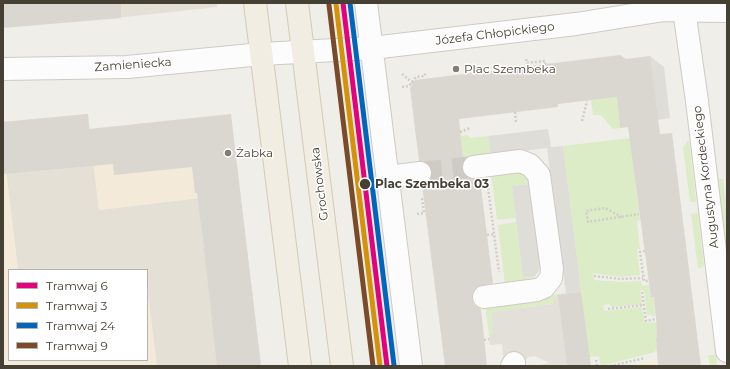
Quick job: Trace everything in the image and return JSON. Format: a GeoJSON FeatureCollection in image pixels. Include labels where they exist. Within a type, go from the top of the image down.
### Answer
{"type":"FeatureCollection","features":[{"type":"Feature","properties":{"kind":"main road"},"geometry":{"type":"LineString","coordinates":[[255,3],[300,366]]}},
{"type":"Feature","properties":{"kind":"main road","name":"Grochowska"},"geometry":{"type":"LineString","coordinates":[[297,3],[342,366]]}},
{"type":"Feature","properties":{"kind":"street"},"geometry":{"type":"LineString","coordinates":[[366,3],[411,366]]}},
{"type":"Feature","properties":{"kind":"street","name":"Józefa Chłopickiego"},"geometry":{"type":"LineString","coordinates":[[262,54],[303,53],[372,48],[576,24],[684,6],[727,11]]}},
{"type":"Feature","properties":{"kind":"street","name":"Augustyna Kordeckiego"},"geometry":{"type":"LineString","coordinates":[[684,6],[697,100],[727,351]]}},
{"type":"Feature","properties":{"kind":"street","name":"Zamieniecka"},"geometry":{"type":"LineString","coordinates":[[3,69],[127,67],[262,54]]}},
{"type":"Feature","properties":{"kind":"street"},"geometry":{"type":"LineString","coordinates":[[479,166],[520,161],[530,165],[539,175],[552,269],[550,278],[544,287],[537,290],[484,297]]}},
{"type":"Feature","properties":{"kind":"street"},"geometry":{"type":"LineString","coordinates":[[388,177],[420,173]]}},
{"type":"Feature","properties":{"kind":"path"},"geometry":{"type":"LineString","coordinates":[[526,59],[527,63],[537,64],[545,61],[545,64]]}},
{"type":"Feature","properties":{"kind":"path"},"geometry":{"type":"LineString","coordinates":[[402,87],[409,86],[416,77],[425,76],[425,72]]}},
{"type":"Feature","properties":{"kind":"path"},"geometry":{"type":"LineString","coordinates":[[402,74],[412,83]]}},
{"type":"Feature","properties":{"kind":"path"},"geometry":{"type":"LineString","coordinates":[[582,121],[587,101]]}},
{"type":"Feature","properties":{"kind":"path"},"geometry":{"type":"LineString","coordinates":[[515,112],[516,123]]}},
{"type":"Feature","properties":{"kind":"path"},"geometry":{"type":"LineString","coordinates":[[460,132],[470,128]]}},
{"type":"Feature","properties":{"kind":"path"},"geometry":{"type":"LineString","coordinates":[[479,166],[494,234],[500,275]]}},
{"type":"Feature","properties":{"kind":"path"},"geometry":{"type":"LineString","coordinates":[[417,214],[424,213],[423,198]]}},
{"type":"Feature","properties":{"kind":"path"},"geometry":{"type":"LineString","coordinates":[[622,217],[606,208],[586,211],[588,222],[622,217],[639,214]]}},
{"type":"Feature","properties":{"kind":"path"},"geometry":{"type":"LineString","coordinates":[[487,235],[494,234]]}},
{"type":"Feature","properties":{"kind":"path"},"geometry":{"type":"LineString","coordinates":[[643,278],[640,252],[645,251]]}},
{"type":"Feature","properties":{"kind":"path"},"geometry":{"type":"LineString","coordinates":[[594,276],[621,279],[643,278],[644,281],[649,281]]}},
{"type":"Feature","properties":{"kind":"path"},"geometry":{"type":"LineString","coordinates":[[642,292],[646,321],[656,319]]}},
{"type":"Feature","properties":{"kind":"path"},"geometry":{"type":"LineString","coordinates":[[608,309],[644,305]]}},
{"type":"Feature","properties":{"kind":"path"},"geometry":{"type":"LineString","coordinates":[[484,340],[489,339]]}},
{"type":"Feature","properties":{"kind":"path"},"geometry":{"type":"LineString","coordinates":[[610,366],[645,358]]}},
{"type":"Feature","properties":{"kind":"path"},"geometry":{"type":"LineString","coordinates":[[596,360],[597,366]]}},
{"type":"Feature","properties":{"kind":"shaded area"},"geometry":{"type":"Polygon","coordinates":[[[3,3],[217,3],[217,7],[116,18],[3,3]]]}},
{"type":"Feature","properties":{"kind":"shaded area"},"geometry":{"type":"Polygon","coordinates":[[[650,56],[664,67],[670,118],[658,120],[647,65],[650,56]]]}},
{"type":"Feature","properties":{"kind":"shaded area"},"geometry":{"type":"Polygon","coordinates":[[[88,114],[99,210],[240,193],[261,366],[92,366],[148,361],[148,269],[18,269],[6,174],[3,122],[88,114]]]}},
{"type":"Feature","properties":{"kind":"shaded area"},"geometry":{"type":"Polygon","coordinates":[[[230,115],[240,193],[99,210],[89,129],[230,115]]]}},
{"type":"Feature","properties":{"kind":"shaded area"},"geometry":{"type":"Polygon","coordinates":[[[548,129],[551,147],[563,146],[581,292],[566,294],[547,148],[491,155],[488,136],[548,129]]]}},
{"type":"Feature","properties":{"kind":"shaded area"},"geometry":{"type":"Polygon","coordinates":[[[3,143],[18,269],[8,269],[8,361],[148,361],[148,292],[157,366],[3,366],[3,143]]]}},
{"type":"Feature","properties":{"kind":"shaded area"},"geometry":{"type":"Polygon","coordinates":[[[529,184],[540,265],[539,271],[535,276],[523,278],[512,186],[529,184]]]}},
{"type":"Feature","properties":{"kind":"shaded area"},"geometry":{"type":"Polygon","coordinates":[[[581,292],[590,366],[533,366],[549,363],[535,356],[528,357],[524,363],[504,363],[502,344],[490,345],[489,334],[493,333],[491,312],[552,304],[558,294],[581,292]]]}},
{"type":"Feature","properties":{"kind":"green space"},"geometry":{"type":"Polygon","coordinates":[[[617,97],[620,128],[613,129],[601,115],[593,115],[591,100],[617,97]]]}},
{"type":"Feature","properties":{"kind":"green space"},"geometry":{"type":"Polygon","coordinates":[[[469,135],[470,138],[488,136],[491,155],[463,159],[461,136],[469,135]]]}},
{"type":"Feature","properties":{"kind":"green space"},"geometry":{"type":"Polygon","coordinates":[[[630,138],[640,220],[637,221],[640,249],[637,249],[640,275],[620,277],[593,273],[594,280],[621,282],[641,281],[642,286],[649,285],[651,298],[654,297],[655,316],[647,315],[644,290],[640,291],[642,304],[612,307],[609,304],[603,305],[604,311],[642,307],[645,323],[656,322],[658,337],[656,338],[657,350],[655,352],[601,366],[599,356],[589,357],[563,146],[630,138]]]}},
{"type":"Feature","properties":{"kind":"green space"},"geometry":{"type":"Polygon","coordinates":[[[689,140],[696,202],[690,202],[683,147],[689,140]]]}},
{"type":"Feature","properties":{"kind":"green space"},"geometry":{"type":"Polygon","coordinates":[[[518,170],[527,176],[529,184],[512,186],[516,218],[497,220],[491,172],[518,170]]]}},
{"type":"Feature","properties":{"kind":"green space"},"geometry":{"type":"Polygon","coordinates":[[[718,179],[723,179],[727,212],[727,243],[725,243],[718,179]]]}},
{"type":"Feature","properties":{"kind":"green space"},"geometry":{"type":"Polygon","coordinates":[[[698,213],[704,266],[698,269],[691,214],[698,213]]]}},
{"type":"Feature","properties":{"kind":"green space"},"geometry":{"type":"Polygon","coordinates":[[[516,222],[523,278],[535,276],[527,284],[515,284],[513,281],[505,285],[498,225],[516,222]]]}},
{"type":"Feature","properties":{"kind":"green space"},"geometry":{"type":"Polygon","coordinates":[[[558,294],[552,304],[491,312],[493,333],[489,334],[485,305],[534,299],[558,294]]]}},
{"type":"Feature","properties":{"kind":"green space"},"geometry":{"type":"Polygon","coordinates":[[[708,355],[716,355],[717,366],[710,366],[708,355]]]}},
{"type":"Feature","properties":{"kind":"sand"},"geometry":{"type":"Polygon","coordinates":[[[656,361],[654,366],[628,366],[656,361]]]}},
{"type":"Feature","properties":{"kind":"building"},"geometry":{"type":"Polygon","coordinates":[[[3,3],[121,3],[121,18],[3,28],[3,3]]]}},
{"type":"Feature","properties":{"kind":"building"},"geometry":{"type":"Polygon","coordinates":[[[620,55],[626,59],[650,56],[660,134],[672,133],[701,366],[658,366],[654,297],[651,298],[628,127],[620,128],[617,97],[558,104],[558,107],[459,119],[463,159],[465,159],[462,163],[462,169],[464,174],[469,178],[480,179],[493,283],[477,287],[473,292],[472,298],[474,305],[481,309],[487,366],[445,366],[422,185],[428,183],[432,172],[430,165],[419,161],[410,88],[415,80],[620,55]]]}},
{"type":"Feature","properties":{"kind":"building"},"geometry":{"type":"Polygon","coordinates":[[[88,114],[89,129],[231,114],[261,366],[217,366],[203,239],[192,167],[114,175],[113,164],[3,174],[3,122],[88,114]]]}},
{"type":"Feature","properties":{"kind":"building"},"geometry":{"type":"Polygon","coordinates":[[[581,292],[591,366],[567,366],[558,295],[581,292]]]}},
{"type":"Feature","properties":{"kind":"tunnel"},"geometry":{"type":"LineString","coordinates":[[420,173],[474,167]]}},
{"type":"Feature","properties":{"kind":"tram line","name":"6"},"geometry":{"type":"LineString","coordinates":[[343,3],[387,366]]}},
{"type":"Feature","properties":{"kind":"tram line","name":"24"},"geometry":{"type":"LineString","coordinates":[[350,3],[394,365]]}},
{"type":"Feature","properties":{"kind":"tram line","name":"3"},"geometry":{"type":"LineString","coordinates":[[336,4],[380,366]]}},
{"type":"Feature","properties":{"kind":"tram line","name":"9"},"geometry":{"type":"LineString","coordinates":[[329,5],[373,366]]}},
{"type":"Feature","properties":{"kind":"place","name":"Plac Szembeka"},"geometry":{"type":"Point","coordinates":[456,69]}},
{"type":"Feature","properties":{"kind":"place","name":"Żabka"},"geometry":{"type":"Point","coordinates":[228,153]}},
{"type":"Feature","properties":{"kind":"place","name":"Plac Szembeka 03"},"geometry":{"type":"Point","coordinates":[365,184]}}]}
